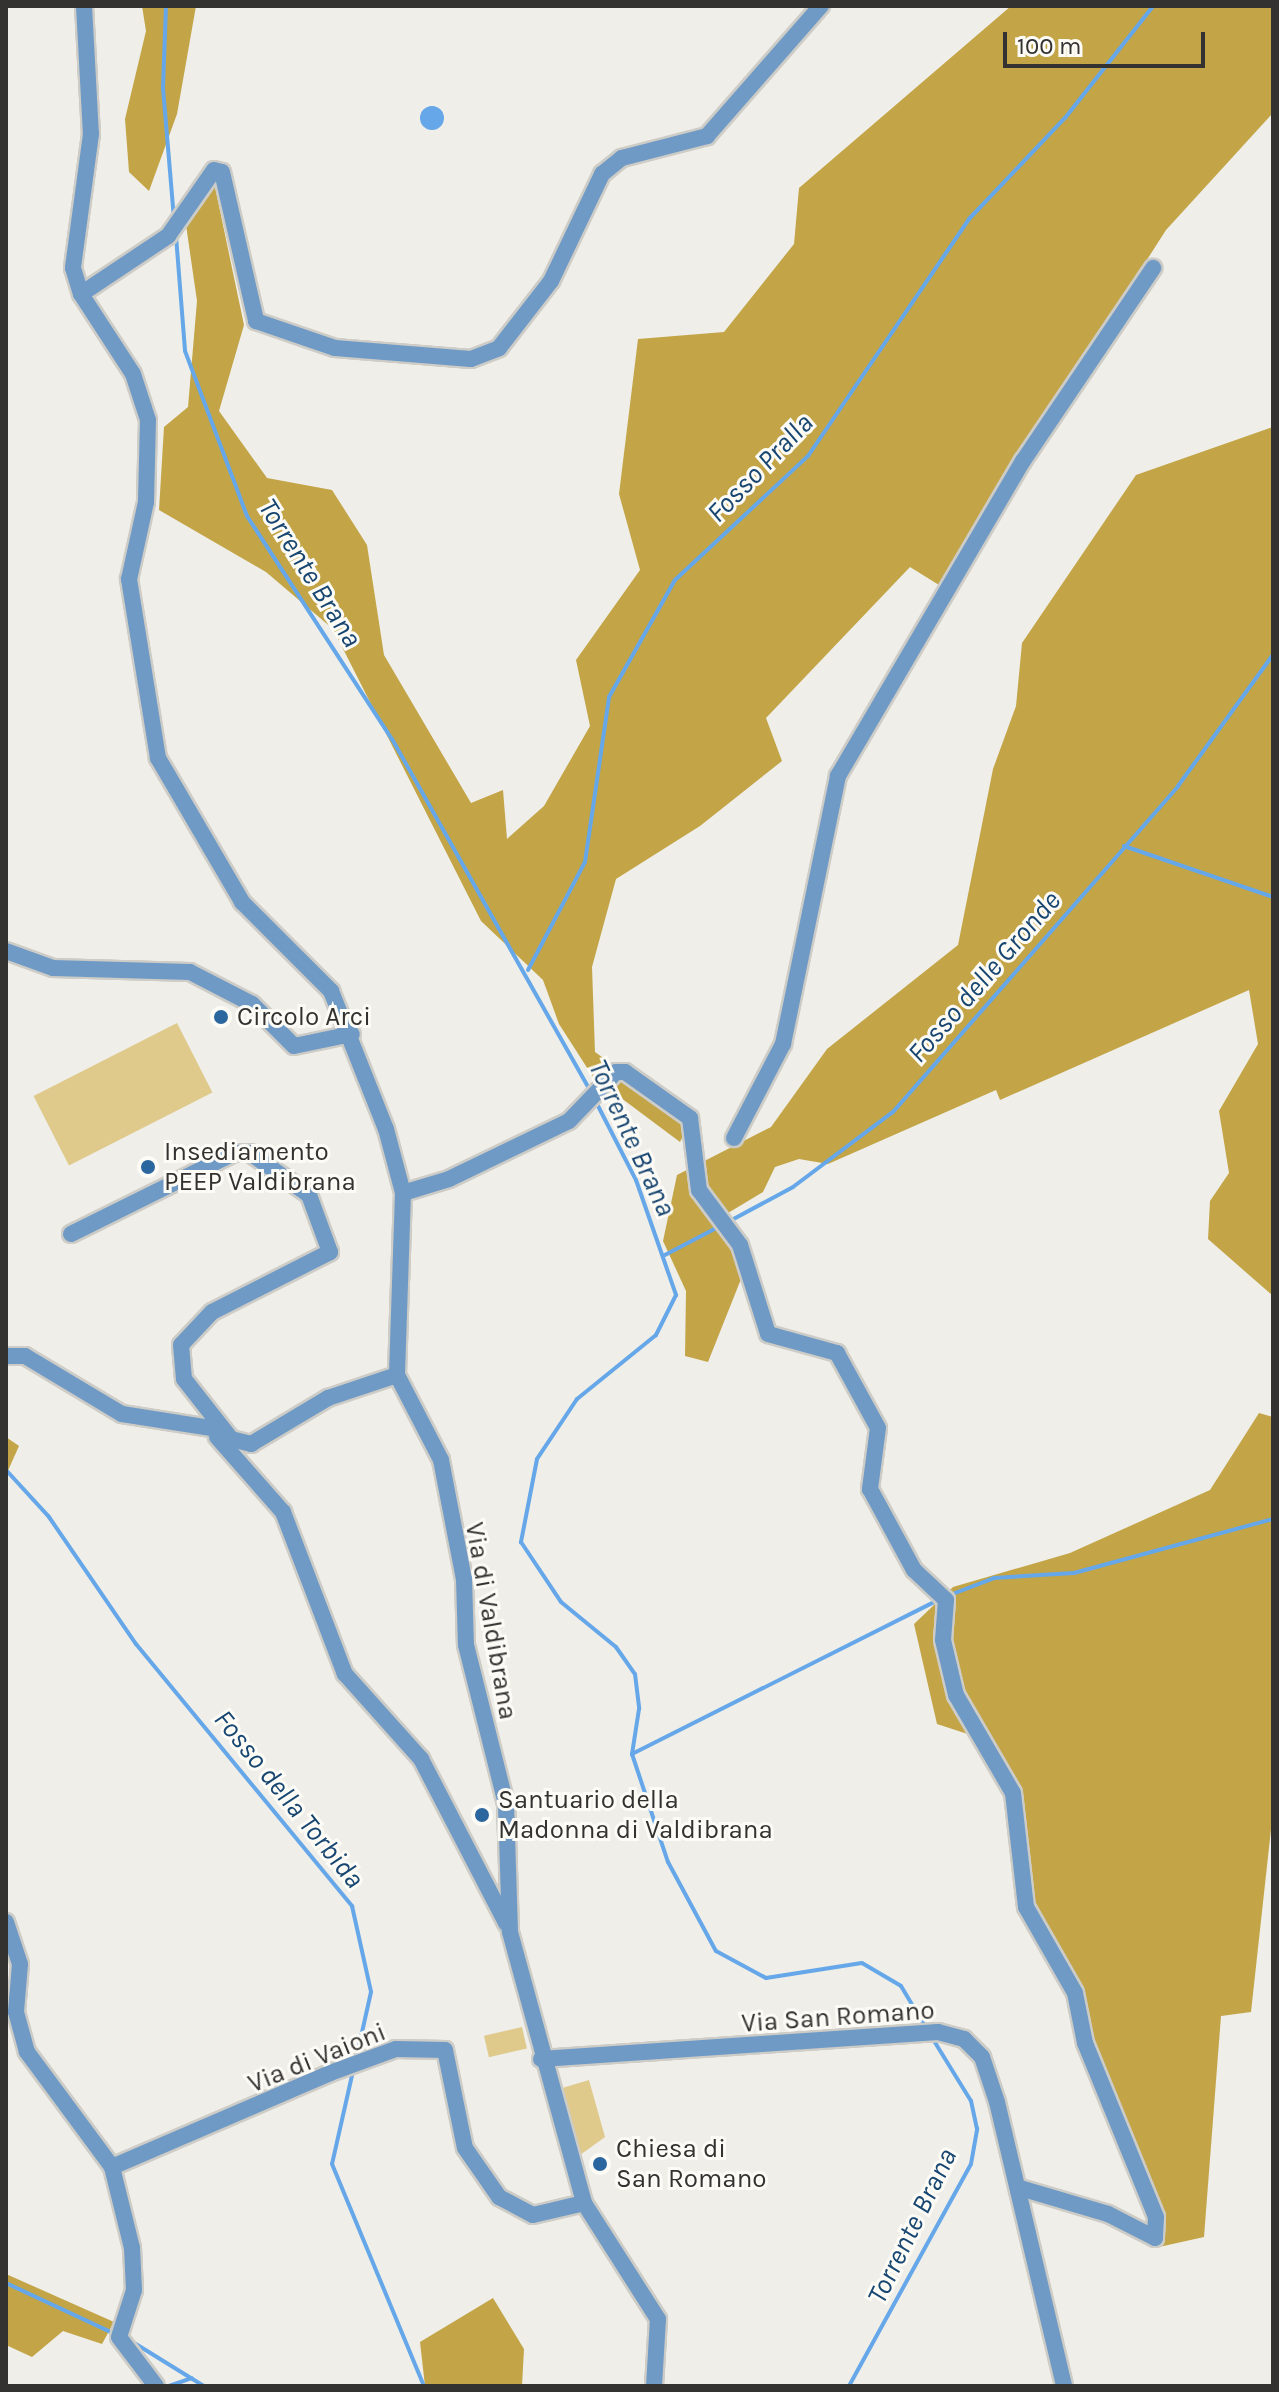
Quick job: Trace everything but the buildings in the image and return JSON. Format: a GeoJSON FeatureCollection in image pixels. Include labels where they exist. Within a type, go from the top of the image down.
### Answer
{"type":"FeatureCollection","features":[{"type":"Feature","properties":{"kind":"street","name":"Via di Valdibrana"},"geometry":{"type":"LineString","coordinates":[[84,6],[91,134],[71,243],[81,294],[133,374],[151,432],[146,502],[129,579],[158,758],[242,902],[319,974],[352,1034],[403,1193],[397,1375],[441,1460],[464,1579],[466,1645],[506,1804],[510,1932],[541,2059],[584,2203],[658,2319],[654,2386]]}},
{"type":"Feature","properties":{"kind":"street"},"geometry":{"type":"LineString","coordinates":[[81,294],[168,236],[214,170],[222,172],[256,321],[335,348],[471,359],[499,348],[551,281],[602,174],[622,158],[707,136],[821,6]]}},
{"type":"Feature","properties":{"kind":"street"},"geometry":{"type":"LineString","coordinates":[[734,1138],[783,1044],[838,776],[1023,461],[1153,268]]}},
{"type":"Feature","properties":{"kind":"street"},"geometry":{"type":"LineString","coordinates":[[6,951],[53,968],[190,972],[252,1004],[294,1046],[352,1034]]}},
{"type":"Feature","properties":{"kind":"street"},"geometry":{"type":"LineString","coordinates":[[403,1193],[449,1179],[569,1121],[616,1072],[684,1108],[698,1137],[699,1190],[740,1245],[768,1334],[837,1353],[878,1428],[870,1489],[898,1546],[940,1594],[943,1640],[956,1695],[1013,1793],[1026,1907],[1075,1993],[1085,2043],[1156,2217],[1155,2238],[1108,2214],[1020,2188]]}},
{"type":"Feature","properties":{"kind":"street","name":"Via di Valdibrana"},"geometry":{"type":"LineString","coordinates":[[71,1234],[239,1152],[309,1195],[326,1232],[327,1258],[239,1293],[181,1345],[179,1370],[216,1430],[283,1512],[345,1674],[421,1759],[510,1932]]}},
{"type":"Feature","properties":{"kind":"street"},"geometry":{"type":"LineString","coordinates":[[6,1356],[25,1356],[122,1414],[216,1430],[240,1443],[261,1441],[328,1398],[397,1375]]}},
{"type":"Feature","properties":{"kind":"street"},"geometry":{"type":"LineString","coordinates":[[6,1922],[20,1964],[16,2012],[27,2052],[112,2167],[132,2248],[134,2290],[119,2337],[156,2386]]}},
{"type":"Feature","properties":{"kind":"street","name":"Via San Romano"},"geometry":{"type":"LineString","coordinates":[[541,2059],[938,2032],[964,2039],[982,2057],[1020,2188],[1064,2386]]}},
{"type":"Feature","properties":{"kind":"street","name":"Via di Vaioni"},"geometry":{"type":"LineString","coordinates":[[112,2167],[396,2049],[445,2050],[465,2148],[499,2197],[533,2215],[584,2203]]}},
{"type":"Feature","properties":{"kind":"shaded area"},"geometry":{"type":"Polygon","coordinates":[[[142,6],[196,6],[177,114],[149,191],[129,172],[125,119],[146,31],[142,6]]]}},
{"type":"Feature","properties":{"kind":"shaded area"},"geometry":{"type":"Polygon","coordinates":[[[1011,6],[1273,6],[1273,113],[1166,230],[939,585],[910,567],[766,718],[782,761],[700,826],[616,879],[592,967],[595,1052],[671,1107],[686,1130],[680,1142],[593,1077],[559,1024],[543,980],[481,921],[333,629],[266,572],[159,510],[164,427],[188,407],[197,301],[185,218],[215,187],[244,325],[219,411],[267,478],[332,490],[367,545],[384,655],[471,803],[503,790],[507,839],[544,806],[590,726],[576,660],[640,570],[619,494],[638,339],[724,332],[794,244],[799,188],[1011,6]]]}},
{"type":"Feature","properties":{"kind":"shaded area"},"geometry":{"type":"Polygon","coordinates":[[[1273,427],[1273,1296],[1208,1239],[1210,1201],[1229,1173],[1219,1111],[1258,1044],[1249,990],[1000,1100],[996,1090],[828,1164],[799,1159],[775,1167],[763,1192],[723,1216],[743,1274],[708,1362],[685,1356],[686,1291],[663,1241],[677,1175],[771,1127],[827,1049],[958,945],[993,769],[1016,706],[1022,643],[1136,475],[1273,427]]]}},
{"type":"Feature","properties":{"kind":"shaded area"},"geometry":{"type":"Polygon","coordinates":[[[177,1023],[212,1092],[69,1166],[34,1096],[177,1023]]]}},
{"type":"Feature","properties":{"kind":"shaded area"},"geometry":{"type":"Polygon","coordinates":[[[1259,1413],[1273,1417],[1273,1811],[1251,2012],[1221,2016],[1204,2237],[1159,2247],[1162,2207],[1096,2050],[1080,1984],[1033,1898],[1019,1796],[986,1740],[937,1724],[914,1624],[953,1587],[1070,1553],[1210,1490],[1259,1413]]]}},
{"type":"Feature","properties":{"kind":"shaded area"},"geometry":{"type":"Polygon","coordinates":[[[6,1437],[19,1446],[6,1475],[6,1437]]]}},
{"type":"Feature","properties":{"kind":"shaded area"},"geometry":{"type":"Polygon","coordinates":[[[522,2027],[527,2048],[489,2057],[484,2036],[522,2027]]]}},
{"type":"Feature","properties":{"kind":"shaded area"},"geometry":{"type":"Polygon","coordinates":[[[589,2080],[605,2137],[580,2155],[559,2089],[589,2080]]]}},
{"type":"Feature","properties":{"kind":"shaded area"},"geometry":{"type":"Polygon","coordinates":[[[6,2274],[114,2322],[102,2344],[63,2331],[32,2357],[6,2345],[6,2274]]]}},
{"type":"Feature","properties":{"kind":"shaded area"},"geometry":{"type":"Polygon","coordinates":[[[493,2298],[524,2349],[522,2386],[425,2386],[420,2342],[493,2298]]]}},
{"type":"Feature","properties":{"kind":"water"},"geometry":{"type":"Polygon","coordinates":[[[432,106],[441,109],[444,118],[441,127],[432,130],[423,127],[420,118],[423,109],[432,106]]]}},
{"type":"Feature","properties":{"kind":"waterway","name":"Torrente Brana"},"geometry":{"type":"LineString","coordinates":[[166,6],[163,88],[174,219]]}},
{"type":"Feature","properties":{"kind":"waterway","name":"Fosso Pralla"},"geometry":{"type":"LineString","coordinates":[[528,970],[585,862],[609,697],[675,580],[808,456],[969,219],[1065,118],[1153,6]]}},
{"type":"Feature","properties":{"kind":"waterway","name":"Torrente Brana"},"geometry":{"type":"LineString","coordinates":[[176,236],[185,351],[247,516],[392,739],[591,1092]]}},
{"type":"Feature","properties":{"kind":"waterway","name":"Fosso delle Gronde"},"geometry":{"type":"LineString","coordinates":[[728,1222],[793,1187],[893,1112],[1178,786],[1273,655]]}},
{"type":"Feature","properties":{"kind":"waterway"},"geometry":{"type":"LineString","coordinates":[[1124,846],[1273,897]]}},
{"type":"Feature","properties":{"kind":"waterway","name":"Torrente Brana"},"geometry":{"type":"LineString","coordinates":[[595,1100],[636,1180],[676,1295],[656,1335],[577,1399],[537,1459],[521,1542],[561,1602],[616,1647],[635,1674],[639,1709],[632,1754],[668,1862],[716,1951],[766,1978],[862,1963],[901,1986],[926,2028]]}},
{"type":"Feature","properties":{"kind":"waterway","name":"Fosso delle Gronde"},"geometry":{"type":"LineString","coordinates":[[663,1256],[720,1226]]}},
{"type":"Feature","properties":{"kind":"waterway","name":"Fosso della Torbida"},"geometry":{"type":"LineString","coordinates":[[6,1470],[49,1517],[136,1644],[352,1906],[371,1992],[356,2059]]}},
{"type":"Feature","properties":{"kind":"waterway"},"geometry":{"type":"LineString","coordinates":[[950,1595],[994,1578],[1074,1573],[1273,1519]]}},
{"type":"Feature","properties":{"kind":"waterway"},"geometry":{"type":"LineString","coordinates":[[632,1754],[938,1600]]}},
{"type":"Feature","properties":{"kind":"waterway","name":"Torrente Brana"},"geometry":{"type":"LineString","coordinates":[[849,2386],[971,2164],[977,2129],[971,2101],[931,2036]]}},
{"type":"Feature","properties":{"kind":"waterway","name":"Fosso della Torbida"},"geometry":{"type":"LineString","coordinates":[[353,2071],[332,2164],[424,2386]]}},
{"type":"Feature","properties":{"kind":"waterway"},"geometry":{"type":"LineString","coordinates":[[6,2283],[115,2334]]}},
{"type":"Feature","properties":{"kind":"waterway"},"geometry":{"type":"LineString","coordinates":[[131,2341],[204,2386]]}},
{"type":"Feature","properties":{"kind":"waterway"},"geometry":{"type":"LineString","coordinates":[[169,2386],[192,2378]]}},
{"type":"Feature","properties":{"kind":"place","name":"Circolo Arci"},"geometry":{"type":"Point","coordinates":[221,1017]}},
{"type":"Feature","properties":{"kind":"place","name":"Insediamento PEEP Valdibrana"},"geometry":{"type":"Point","coordinates":[148,1167]}},
{"type":"Feature","properties":{"kind":"place","name":"Santuario della Madonna di Valdibrana"},"geometry":{"type":"Point","coordinates":[482,1815]}},
{"type":"Feature","properties":{"kind":"place","name":"Chiesa di San Romano"},"geometry":{"type":"Point","coordinates":[600,2164]}}]}
